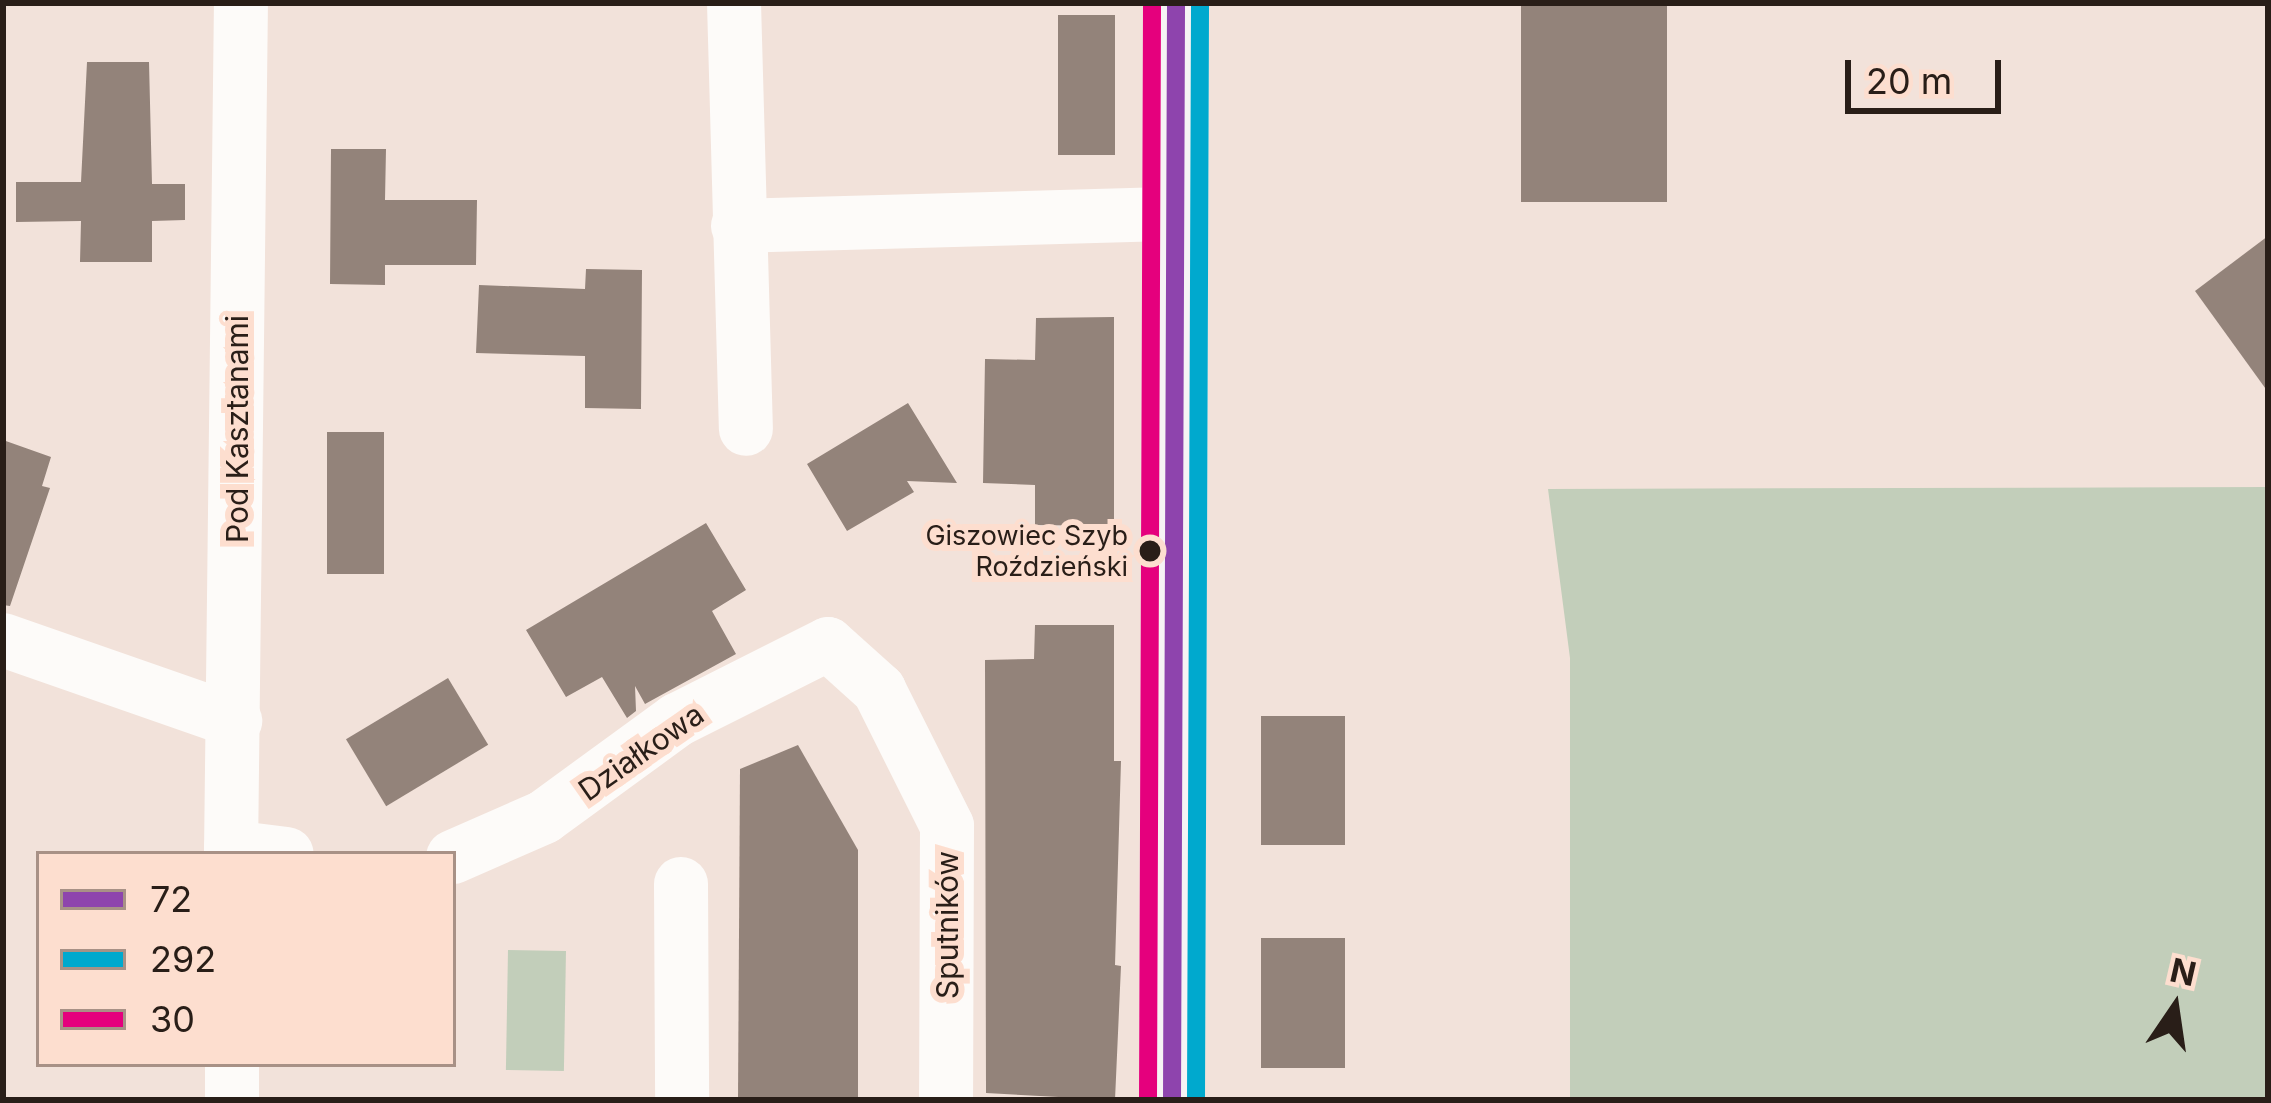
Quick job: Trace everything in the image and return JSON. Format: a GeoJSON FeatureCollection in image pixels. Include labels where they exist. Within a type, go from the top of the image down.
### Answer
{"type":"FeatureCollection","features":[{"type":"Feature","properties":{"kind":"street","name":"Pod Kasztanami"},"geometry":{"type":"LineString","coordinates":[[231,850],[241,3]]}},
{"type":"Feature","properties":{"kind":"street"},"geometry":{"type":"LineString","coordinates":[[734,3],[746,429]]}},
{"type":"Feature","properties":{"kind":"street"},"geometry":{"type":"LineString","coordinates":[[1172,1100],[1176,3]]}},
{"type":"Feature","properties":{"kind":"street"},"geometry":{"type":"LineString","coordinates":[[738,226],[1175,214]]}},
{"type":"Feature","properties":{"kind":"street"},"geometry":{"type":"LineString","coordinates":[[3,640],[235,721]]}},
{"type":"Feature","properties":{"kind":"street","name":"Działkowa"},"geometry":{"type":"LineString","coordinates":[[456,856],[544,817],[614,774],[676,720],[828,644]]}},
{"type":"Feature","properties":{"kind":"street","name":"Sputników"},"geometry":{"type":"LineString","coordinates":[[828,644],[879,690],[947,826],[946,1100]]}},
{"type":"Feature","properties":{"kind":"street"},"geometry":{"type":"LineString","coordinates":[[681,884],[682,1100]]}},
{"type":"Feature","properties":{"kind":"street"},"geometry":{"type":"LineString","coordinates":[[232,1067],[232,1100]]}},
{"type":"Feature","properties":{"kind":"green space"},"geometry":{"type":"Polygon","coordinates":[[[2268,487],[2268,1100],[1570,1100],[1570,658],[1548,489],[2268,487]]]}},
{"type":"Feature","properties":{"kind":"green space"},"geometry":{"type":"Polygon","coordinates":[[[508,950],[566,951],[564,1071],[506,1070],[508,950]]]}},
{"type":"Feature","properties":{"kind":"building"},"geometry":{"type":"Polygon","coordinates":[[[1521,3],[1667,3],[1667,202],[1521,202],[1521,3]]]}},
{"type":"Feature","properties":{"kind":"building"},"geometry":{"type":"Polygon","coordinates":[[[1058,15],[1115,15],[1115,155],[1058,155],[1058,15]]]}},
{"type":"Feature","properties":{"kind":"building"},"geometry":{"type":"Polygon","coordinates":[[[87,62],[149,62],[152,184],[185,184],[185,220],[152,221],[152,262],[80,262],[81,221],[16,222],[16,182],[81,182],[87,62]]]}},
{"type":"Feature","properties":{"kind":"building"},"geometry":{"type":"Polygon","coordinates":[[[331,149],[386,149],[385,200],[477,200],[476,265],[385,265],[385,285],[330,284],[331,149]]]}},
{"type":"Feature","properties":{"kind":"building"},"geometry":{"type":"Polygon","coordinates":[[[2268,236],[2268,392],[2195,291],[2268,236]]]}},
{"type":"Feature","properties":{"kind":"building"},"geometry":{"type":"Polygon","coordinates":[[[586,269],[642,270],[641,409],[585,408],[585,356],[476,353],[479,285],[585,289],[586,269]]]}},
{"type":"Feature","properties":{"kind":"building"},"geometry":{"type":"Polygon","coordinates":[[[1114,317],[1114,526],[1035,525],[1035,485],[983,483],[985,359],[1035,360],[1036,318],[1114,317]]]}},
{"type":"Feature","properties":{"kind":"building"},"geometry":{"type":"Polygon","coordinates":[[[908,403],[957,483],[907,481],[914,492],[847,531],[807,464],[908,403]]]}},
{"type":"Feature","properties":{"kind":"building"},"geometry":{"type":"Polygon","coordinates":[[[327,432],[384,432],[384,574],[327,574],[327,432]]]}},
{"type":"Feature","properties":{"kind":"building"},"geometry":{"type":"Polygon","coordinates":[[[3,440],[51,457],[42,486],[50,488],[10,606],[3,605],[3,440]]]}},
{"type":"Feature","properties":{"kind":"building"},"geometry":{"type":"Polygon","coordinates":[[[706,523],[746,590],[712,611],[736,654],[645,704],[635,686],[636,711],[627,718],[602,677],[566,697],[526,630],[706,523]]]}},
{"type":"Feature","properties":{"kind":"building"},"geometry":{"type":"Polygon","coordinates":[[[1035,625],[1114,625],[1114,761],[1121,761],[1115,965],[1121,966],[1115,1100],[986,1093],[985,660],[1034,659],[1035,625]]]}},
{"type":"Feature","properties":{"kind":"building"},"geometry":{"type":"Polygon","coordinates":[[[448,678],[488,745],[386,806],[346,739],[448,678]]]}},
{"type":"Feature","properties":{"kind":"building"},"geometry":{"type":"Polygon","coordinates":[[[1261,716],[1345,716],[1345,845],[1261,845],[1261,716]]]}},
{"type":"Feature","properties":{"kind":"building"},"geometry":{"type":"Polygon","coordinates":[[[798,745],[858,850],[858,1100],[738,1100],[740,769],[798,745]]]}},
{"type":"Feature","properties":{"kind":"building"},"geometry":{"type":"Polygon","coordinates":[[[1261,938],[1345,938],[1345,1068],[1261,1068],[1261,938]]]}},
{"type":"Feature","properties":{"kind":"transit line","name":"30"},"geometry":{"type":"LineString","coordinates":[[1148,1100],[1152,3]]}},
{"type":"Feature","properties":{"kind":"transit line","name":"72"},"geometry":{"type":"LineString","coordinates":[[1172,1100],[1176,3]]}},
{"type":"Feature","properties":{"kind":"transit line","name":"292"},"geometry":{"type":"LineString","coordinates":[[1196,1100],[1200,3]]}},
{"type":"Feature","properties":{"kind":"place","name":"Giszowiec Szyb Roździeński"},"geometry":{"type":"Point","coordinates":[1150,551]}}]}
